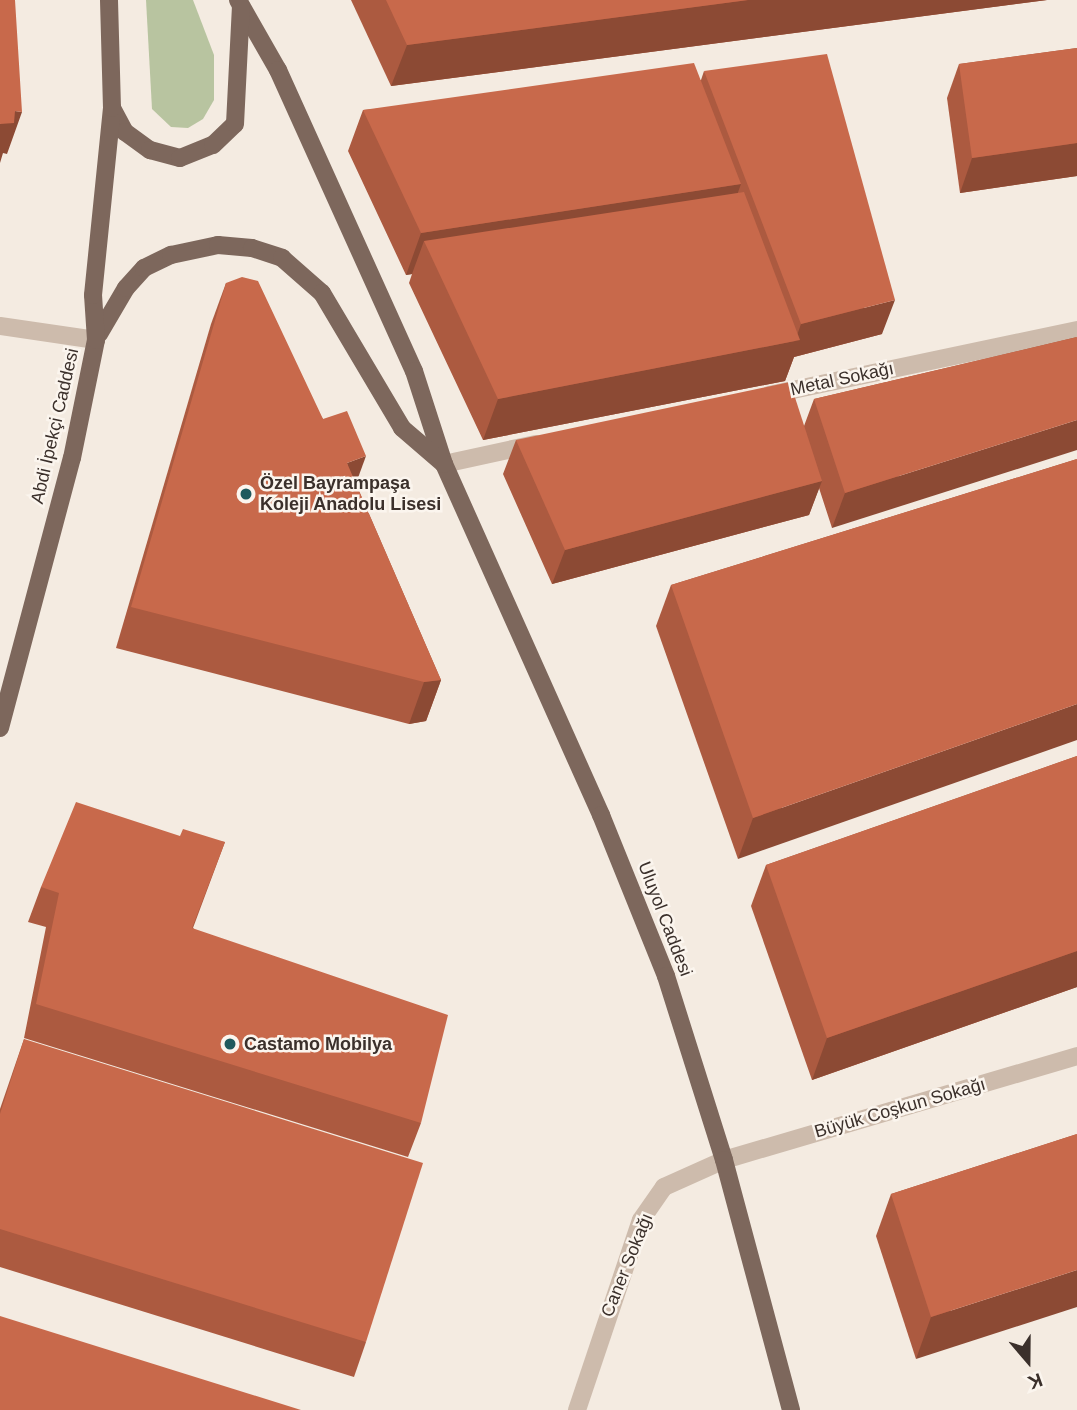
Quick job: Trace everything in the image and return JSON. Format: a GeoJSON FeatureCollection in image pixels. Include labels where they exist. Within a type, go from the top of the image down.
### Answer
{"type":"FeatureCollection","features":[{"type":"Feature","properties":{"kind":"main road","name":"Abdi İpekçi Caddesi"},"geometry":{"type":"LineString","coordinates":[[0,729],[72,458],[96,340],[93,295],[112,108],[109,0]]}},
{"type":"Feature","properties":{"kind":"main road"},"geometry":{"type":"LineString","coordinates":[[112,108],[125,132],[150,150],[180,158],[213,145],[235,124],[239,3]]}},
{"type":"Feature","properties":{"kind":"main road"},"geometry":{"type":"LineString","coordinates":[[239,3],[278,70],[408,359],[435,426],[444,464]]}},
{"type":"Feature","properties":{"kind":"main road"},"geometry":{"type":"LineString","coordinates":[[96,340],[126,288],[144,268],[171,255],[218,246],[252,248],[272,255],[304,274],[323,293],[402,428],[444,464]]}},
{"type":"Feature","properties":{"kind":"main road","name":"Uluyol Caddesi"},"geometry":{"type":"LineString","coordinates":[[444,464],[606,827],[666,976],[724,1160],[791,1410]]}},
{"type":"Feature","properties":{"kind":"street"},"geometry":{"type":"LineString","coordinates":[[0,326],[96,340]]}},
{"type":"Feature","properties":{"kind":"street","name":"Metal Sokağı"},"geometry":{"type":"LineString","coordinates":[[754,398],[1077,330]]}},
{"type":"Feature","properties":{"kind":"street"},"geometry":{"type":"LineString","coordinates":[[444,464],[551,441]]}},
{"type":"Feature","properties":{"kind":"street","name":"Büyük Coşkun Sokağı"},"geometry":{"type":"LineString","coordinates":[[724,1160],[1077,1056]]}},
{"type":"Feature","properties":{"kind":"street","name":"Caner Sokağı"},"geometry":{"type":"LineString","coordinates":[[577,1410],[641,1220],[664,1186],[724,1160]]}},
{"type":"Feature","properties":{"kind":"green space"},"geometry":{"type":"Polygon","coordinates":[[[146,0],[193,0],[214,55],[214,100],[203,119],[188,128],[171,127],[152,109],[146,0]]]}},
{"type":"Feature","properties":{"kind":"building"},"geometry":{"type":"Polygon","coordinates":[[[0,0],[15,0],[22,112],[15,111],[14,123],[0,124],[0,0]]]}},
{"type":"Feature","properties":{"kind":"building"},"geometry":{"type":"Polygon","coordinates":[[[386,0],[748,0],[407,45],[386,0]]]}},
{"type":"Feature","properties":{"kind":"building"},"geometry":{"type":"Polygon","coordinates":[[[1077,48],[1077,143],[972,158],[959,64],[1077,48]]]}},
{"type":"Feature","properties":{"kind":"building"},"geometry":{"type":"Polygon","coordinates":[[[827,54],[895,300],[801,324],[704,71],[827,54]]]}},
{"type":"Feature","properties":{"kind":"building"},"geometry":{"type":"Polygon","coordinates":[[[694,63],[741,184],[421,233],[363,110],[694,63]]]}},
{"type":"Feature","properties":{"kind":"building"},"geometry":{"type":"Polygon","coordinates":[[[744,192],[800,340],[498,399],[424,241],[744,192]]]}},
{"type":"Feature","properties":{"kind":"building"},"geometry":{"type":"Polygon","coordinates":[[[242,277],[258,281],[323,419],[347,411],[366,456],[347,463],[441,680],[424,682],[131,607],[226,283],[242,277]]]}},
{"type":"Feature","properties":{"kind":"building"},"geometry":{"type":"Polygon","coordinates":[[[1077,337],[1077,420],[845,493],[814,399],[1077,337]]]}},
{"type":"Feature","properties":{"kind":"building"},"geometry":{"type":"Polygon","coordinates":[[[790,382],[822,481],[565,550],[516,440],[790,382]]]}},
{"type":"Feature","properties":{"kind":"building"},"geometry":{"type":"Polygon","coordinates":[[[1077,459],[1077,704],[753,818],[671,585],[1077,459]]]}},
{"type":"Feature","properties":{"kind":"building"},"geometry":{"type":"Polygon","coordinates":[[[1077,756],[1077,951],[827,1038],[766,865],[1077,756]]]}},
{"type":"Feature","properties":{"kind":"building"},"geometry":{"type":"Polygon","coordinates":[[[76,802],[180,836],[183,829],[225,842],[192,928],[448,1015],[421,1123],[36,1004],[59,893],[41,887],[76,802]]]}},
{"type":"Feature","properties":{"kind":"building"},"geometry":{"type":"Polygon","coordinates":[[[24,1039],[423,1163],[366,1342],[0,1229],[0,1114],[24,1039]]]}},
{"type":"Feature","properties":{"kind":"building"},"geometry":{"type":"Polygon","coordinates":[[[1077,1134],[1077,1270],[931,1317],[891,1194],[1077,1134]]]}},
{"type":"Feature","properties":{"kind":"building"},"geometry":{"type":"Polygon","coordinates":[[[0,1316],[301,1410],[0,1410],[0,1316]]]}},
{"type":"Feature","properties":{"kind":"place","name":"Özel Bayrampaşa Koleji Anadolu Lisesi"},"geometry":{"type":"Point","coordinates":[246,494]}},
{"type":"Feature","properties":{"kind":"place","name":"Castamo Mobilya"},"geometry":{"type":"Point","coordinates":[230,1044]}}]}
